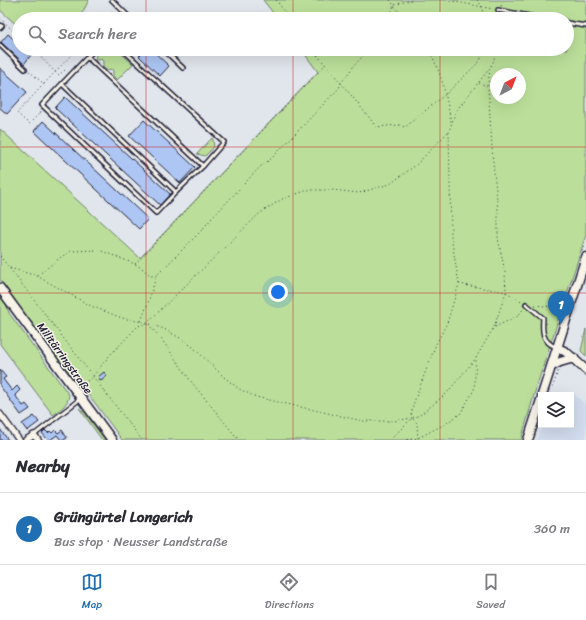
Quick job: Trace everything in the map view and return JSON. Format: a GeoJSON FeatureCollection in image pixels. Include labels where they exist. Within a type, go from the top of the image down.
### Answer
{"type":"FeatureCollection","features":[{"type":"Feature","properties":{"kind":"main road"},"geometry":{"type":"LineString","coordinates":[[543,392],[586,257]]}},
{"type":"Feature","properties":{"kind":"main road","name":"Militärringstraße"},"geometry":{"type":"LineString","coordinates":[[0,288],[112,440]]}},
{"type":"Feature","properties":{"kind":"main road"},"geometry":{"type":"LineString","coordinates":[[561,336],[574,358]]}},
{"type":"Feature","properties":{"kind":"main road"},"geometry":{"type":"LineString","coordinates":[[558,348],[574,358],[586,370]]}},
{"type":"Feature","properties":{"kind":"main road"},"geometry":{"type":"LineString","coordinates":[[552,366],[574,358]]}},
{"type":"Feature","properties":{"kind":"main road"},"geometry":{"type":"LineString","coordinates":[[528,440],[538,409]]}},
{"type":"Feature","properties":{"kind":"street"},"geometry":{"type":"LineString","coordinates":[[0,414],[19,440]]}},
{"type":"Feature","properties":{"kind":"street"},"geometry":{"type":"LineString","coordinates":[[26,440],[34,435],[38,440]]}},
{"type":"Feature","properties":{"kind":"lane"},"geometry":{"type":"LineString","coordinates":[[112,0],[124,12]]}},
{"type":"Feature","properties":{"kind":"lane"},"geometry":{"type":"LineString","coordinates":[[498,10],[508,12]]}},
{"type":"Feature","properties":{"kind":"lane"},"geometry":{"type":"LineString","coordinates":[[574,24],[586,26]]}},
{"type":"Feature","properties":{"kind":"lane"},"geometry":{"type":"LineString","coordinates":[[0,25],[2,26],[0,28]]}},
{"type":"Feature","properties":{"kind":"lane"},"geometry":{"type":"LineString","coordinates":[[0,45],[25,69]]}},
{"type":"Feature","properties":{"kind":"lane"},"geometry":{"type":"LineString","coordinates":[[130,56],[224,142],[203,166],[156,213],[42,105],[87,57],[203,166]]}},
{"type":"Feature","properties":{"kind":"lane"},"geometry":{"type":"LineString","coordinates":[[170,56],[183,68]]}},
{"type":"Feature","properties":{"kind":"lane"},"geometry":{"type":"LineString","coordinates":[[62,84],[176,192]]}},
{"type":"Feature","properties":{"kind":"lane"},"geometry":{"type":"LineString","coordinates":[[526,304],[543,318],[542,332],[552,346],[558,348]]}},
{"type":"Feature","properties":{"kind":"lane"},"geometry":{"type":"LineString","coordinates":[[34,435],[80,396]]}},
{"type":"Feature","properties":{"kind":"path"},"geometry":{"type":"LineString","coordinates":[[276,0],[285,12]]}},
{"type":"Feature","properties":{"kind":"path"},"geometry":{"type":"LineString","coordinates":[[390,0],[399,12]]}},
{"type":"Feature","properties":{"kind":"path"},"geometry":{"type":"LineString","coordinates":[[394,5],[411,0]]}},
{"type":"Feature","properties":{"kind":"path"},"geometry":{"type":"LineString","coordinates":[[446,0],[498,10],[505,0]]}},
{"type":"Feature","properties":{"kind":"path"},"geometry":{"type":"LineString","coordinates":[[477,0],[482,6],[483,12]]}},
{"type":"Feature","properties":{"kind":"path"},"geometry":{"type":"LineString","coordinates":[[392,12],[394,5]]}},
{"type":"Feature","properties":{"kind":"path"},"geometry":{"type":"LineString","coordinates":[[112,12],[118,6]]}},
{"type":"Feature","properties":{"kind":"path"},"geometry":{"type":"LineString","coordinates":[[0,18],[12,29]]}},
{"type":"Feature","properties":{"kind":"path"},"geometry":{"type":"LineString","coordinates":[[40,56],[59,75],[63,71]]}},
{"type":"Feature","properties":{"kind":"path"},"geometry":{"type":"LineString","coordinates":[[45,108],[29,124],[17,113],[70,56]]}},
{"type":"Feature","properties":{"kind":"path"},"geometry":{"type":"LineString","coordinates":[[318,56],[376,127],[399,125],[405,127],[446,94],[480,61],[482,56]]}},
{"type":"Feature","properties":{"kind":"path"},"geometry":{"type":"LineString","coordinates":[[141,322],[156,276],[339,88],[353,66],[363,56]]}},
{"type":"Feature","properties":{"kind":"path"},"geometry":{"type":"LineString","coordinates":[[432,56],[446,94],[452,123]]}},
{"type":"Feature","properties":{"kind":"path"},"geometry":{"type":"LineString","coordinates":[[418,439],[417,423],[412,418],[411,414],[414,402],[436,344],[447,323],[458,284],[451,236],[450,131],[456,111],[490,68],[494,56]]}},
{"type":"Feature","properties":{"kind":"path"},"geometry":{"type":"LineString","coordinates":[[135,264],[325,65]]}},
{"type":"Feature","properties":{"kind":"path"},"geometry":{"type":"LineString","coordinates":[[10,268],[37,276],[91,306],[122,318],[147,323],[164,329],[182,339],[239,389],[256,397],[363,420],[394,421],[412,418],[420,414],[446,394],[476,358],[494,327],[506,292],[505,272],[498,238],[498,210],[488,86],[490,68]]}},
{"type":"Feature","properties":{"kind":"path"},"geometry":{"type":"LineString","coordinates":[[25,69],[44,84]]}},
{"type":"Feature","properties":{"kind":"path"},"geometry":{"type":"LineString","coordinates":[[479,82],[488,86]]}},
{"type":"Feature","properties":{"kind":"path"},"geometry":{"type":"LineString","coordinates":[[80,396],[80,387],[93,376],[110,355],[138,326],[147,323],[259,214],[282,199],[308,190],[332,190],[359,193],[390,184],[416,165],[450,131]]}},
{"type":"Feature","properties":{"kind":"path"},"geometry":{"type":"LineString","coordinates":[[37,276],[71,251],[99,250],[135,264],[151,276],[156,276]]}},
{"type":"Feature","properties":{"kind":"path"},"geometry":{"type":"LineString","coordinates":[[0,256],[142,440]]}},
{"type":"Feature","properties":{"kind":"path"},"geometry":{"type":"LineString","coordinates":[[458,284],[506,292],[526,304],[569,310]]}},
{"type":"Feature","properties":{"kind":"path"},"geometry":{"type":"LineString","coordinates":[[494,327],[518,316],[526,304]]}},
{"type":"Feature","properties":{"kind":"path"},"geometry":{"type":"LineString","coordinates":[[147,323],[160,337],[193,384],[239,440]]}},
{"type":"Feature","properties":{"kind":"path"},"geometry":{"type":"LineString","coordinates":[[407,440],[418,439],[460,414],[474,390],[476,358]]}},
{"type":"Feature","properties":{"kind":"path"},"geometry":{"type":"LineString","coordinates":[[390,440],[412,418]]}},
{"type":"Feature","properties":{"kind":"shaded area"},"geometry":{"type":"Polygon","coordinates":[[[574,394],[586,405],[586,440],[537,440],[539,433],[543,428],[574,428],[574,394]]]}},
{"type":"Feature","properties":{"kind":"green space"},"geometry":{"type":"Polygon","coordinates":[[[0,0],[89,0],[83,12],[12,12],[12,21],[0,10],[0,0]]]}},
{"type":"Feature","properties":{"kind":"green space"},"geometry":{"type":"Polygon","coordinates":[[[263,0],[586,0],[586,235],[537,385],[521,440],[122,440],[95,403],[55,355],[0,280],[0,129],[140,258],[318,72],[306,56],[574,56],[574,12],[272,12],[263,0]]]}},
{"type":"Feature","properties":{"kind":"green space"},"geometry":{"type":"Polygon","coordinates":[[[96,56],[124,56],[133,64],[117,80],[113,76],[112,69],[106,70],[103,67],[103,61],[101,59],[95,60],[96,56]]]}},
{"type":"Feature","properties":{"kind":"green space"},"geometry":{"type":"Polygon","coordinates":[[[212,138],[214,147],[205,156],[197,154],[212,138]]]}},
{"type":"Feature","properties":{"kind":"green space"},"geometry":{"type":"Polygon","coordinates":[[[0,296],[6,304],[9,313],[69,395],[61,409],[53,415],[0,344],[0,296]]]}},
{"type":"Feature","properties":{"kind":"green space"},"geometry":{"type":"Polygon","coordinates":[[[586,329],[586,356],[581,351],[586,329]]]}},
{"type":"Feature","properties":{"kind":"green space"},"geometry":{"type":"Polygon","coordinates":[[[79,408],[84,412],[105,440],[102,440],[79,408]]]}},
{"type":"Feature","properties":{"kind":"building"},"geometry":{"type":"Polygon","coordinates":[[[8,34],[12,38],[12,53],[1,42],[8,34]]]}},
{"type":"Feature","properties":{"kind":"building"},"geometry":{"type":"Polygon","coordinates":[[[16,56],[30,56],[24,64],[16,56]]]}},
{"type":"Feature","properties":{"kind":"building"},"geometry":{"type":"Polygon","coordinates":[[[139,56],[158,56],[169,66],[160,76],[139,56]]]}},
{"type":"Feature","properties":{"kind":"building"},"geometry":{"type":"Polygon","coordinates":[[[0,68],[27,92],[7,114],[0,108],[0,68]]]}},
{"type":"Feature","properties":{"kind":"building"},"geometry":{"type":"Polygon","coordinates":[[[65,97],[170,194],[160,205],[55,108],[65,97]]]}},
{"type":"Feature","properties":{"kind":"building"},"geometry":{"type":"Polygon","coordinates":[[[144,120],[195,167],[180,183],[129,136],[144,120]]]}},
{"type":"Feature","properties":{"kind":"building"},"geometry":{"type":"Polygon","coordinates":[[[43,121],[148,219],[139,229],[34,131],[43,121]]]}},
{"type":"Feature","properties":{"kind":"building"},"geometry":{"type":"Polygon","coordinates":[[[0,370],[6,377],[3,379],[12,391],[17,386],[20,390],[15,395],[23,406],[26,404],[30,409],[21,415],[0,386],[0,370]]]}},
{"type":"Feature","properties":{"kind":"building"},"geometry":{"type":"Polygon","coordinates":[[[104,372],[107,376],[101,381],[98,377],[104,372]]]}},
{"type":"Feature","properties":{"kind":"building"},"geometry":{"type":"Polygon","coordinates":[[[34,416],[39,422],[27,431],[22,424],[34,416]]]}},
{"type":"Feature","properties":{"kind":"building"},"geometry":{"type":"Polygon","coordinates":[[[0,429],[8,440],[0,440],[0,429]]]}},
{"type":"Feature","properties":{"kind":"building"},"geometry":{"type":"Polygon","coordinates":[[[45,430],[48,433],[50,431],[52,433],[55,430],[58,433],[62,430],[67,438],[61,440],[57,435],[48,440],[42,433],[45,430]]]}},
{"type":"Feature","properties":{"kind":"place","name":"Grüngürtel Longerich"},"geometry":{"type":"Point","coordinates":[561,324]}}]}
